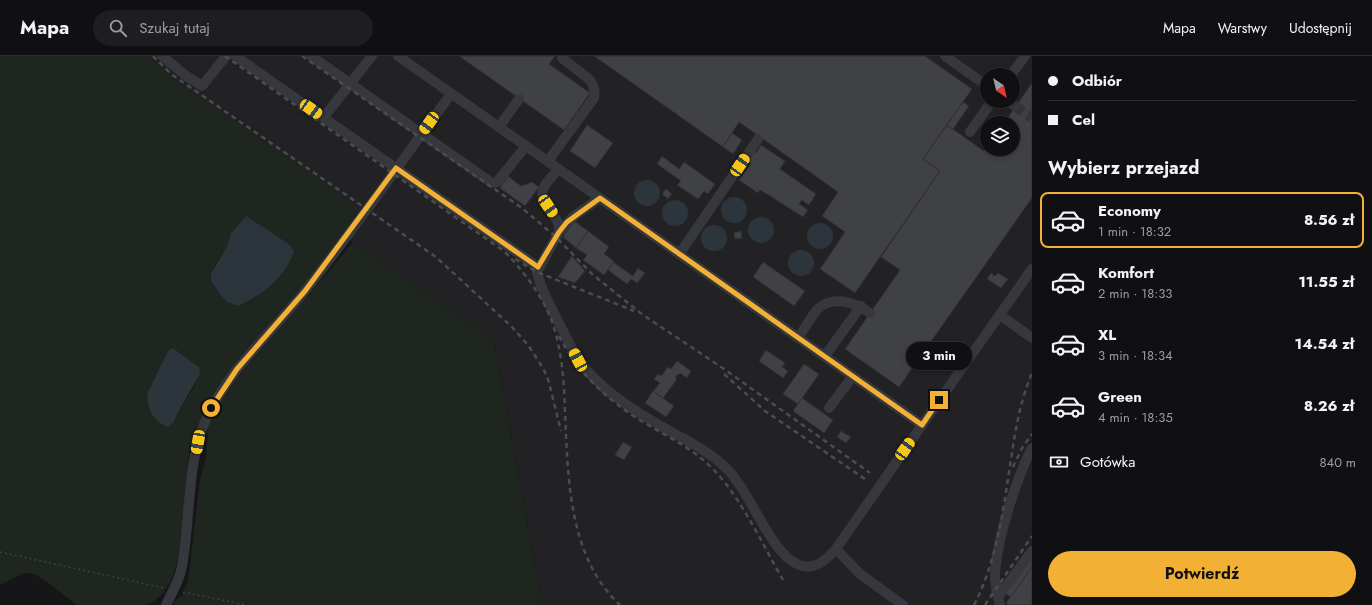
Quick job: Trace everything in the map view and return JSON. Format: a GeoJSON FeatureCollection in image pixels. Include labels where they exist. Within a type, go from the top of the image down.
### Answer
{"type":"FeatureCollection","features":[{"type":"Feature","properties":{"kind":"lane"},"geometry":{"type":"LineString","coordinates":[[162,56],[185,75],[202,86],[226,56]]}},
{"type":"Feature","properties":{"kind":"lane"},"geometry":{"type":"LineString","coordinates":[[235,56],[538,267]]}},
{"type":"Feature","properties":{"kind":"lane"},"geometry":{"type":"LineString","coordinates":[[311,56],[495,184],[526,146]]}},
{"type":"Feature","properties":{"kind":"lane"},"geometry":{"type":"LineString","coordinates":[[324,117],[372,56]]}},
{"type":"Feature","properties":{"kind":"lane"},"geometry":{"type":"LineString","coordinates":[[398,56],[680,253],[922,425]]}},
{"type":"Feature","properties":{"kind":"lane"},"geometry":{"type":"LineString","coordinates":[[945,56],[980,81]]}},
{"type":"Feature","properties":{"kind":"lane"},"geometry":{"type":"LineString","coordinates":[[1016,68],[1025,56]]}},
{"type":"Feature","properties":{"kind":"lane"},"geometry":{"type":"LineString","coordinates":[[548,161],[594,98],[595,94],[590,80],[562,58]]}},
{"type":"Feature","properties":{"kind":"lane"},"geometry":{"type":"LineString","coordinates":[[166,605],[174,590],[182,566],[193,468],[198,442],[211,408],[237,369],[305,291],[451,94]]}},
{"type":"Feature","properties":{"kind":"lane"},"geometry":{"type":"LineString","coordinates":[[499,127],[519,99]]}},
{"type":"Feature","properties":{"kind":"lane"},"geometry":{"type":"LineString","coordinates":[[970,132],[987,108]]}},
{"type":"Feature","properties":{"kind":"lane"},"geometry":{"type":"LineString","coordinates":[[680,253],[758,139]]}},
{"type":"Feature","properties":{"kind":"lane"},"geometry":{"type":"LineString","coordinates":[[558,169],[545,186],[543,195],[544,201],[557,220],[560,227],[559,232]]}},
{"type":"Feature","properties":{"kind":"lane"},"geometry":{"type":"LineString","coordinates":[[600,198],[574,216],[559,232],[538,267],[538,276],[546,297],[578,360],[603,387],[648,419],[700,448],[727,469],[739,483],[775,544],[786,557],[799,565],[814,566],[819,564],[836,549],[1032,269]]}},
{"type":"Feature","properties":{"kind":"lane"},"geometry":{"type":"LineString","coordinates":[[799,337],[816,311],[827,303],[844,302],[861,306],[870,313]]}},
{"type":"Feature","properties":{"kind":"lane"},"geometry":{"type":"LineString","coordinates":[[826,356],[861,306]]}},
{"type":"Feature","properties":{"kind":"lane"},"geometry":{"type":"LineString","coordinates":[[1000,315],[1032,338]]}},
{"type":"Feature","properties":{"kind":"lane"},"geometry":{"type":"LineString","coordinates":[[830,408],[853,376]]}},
{"type":"Feature","properties":{"kind":"lane"},"geometry":{"type":"LineString","coordinates":[[999,601],[996,578],[1001,540],[1018,480],[1032,448]]}},
{"type":"Feature","properties":{"kind":"lane"},"geometry":{"type":"LineString","coordinates":[[836,549],[860,574],[903,605]]}},
{"type":"Feature","properties":{"kind":"lane"},"geometry":{"type":"LineString","coordinates":[[999,601],[1032,551]]}},
{"type":"Feature","properties":{"kind":"path"},"geometry":{"type":"LineString","coordinates":[[0,552],[246,605]]}},
{"type":"Feature","properties":{"kind":"shaded area"},"geometry":{"type":"Polygon","coordinates":[[[0,56],[148,56],[157,66],[172,78],[360,208],[321,266],[251,347],[224,381],[202,418],[193,438],[189,456],[182,531],[178,556],[172,578],[161,595],[145,605],[77,605],[46,581],[34,574],[24,573],[0,585],[0,56]],[[246,216],[231,233],[227,246],[215,266],[211,281],[227,302],[238,306],[257,297],[246,216]],[[173,348],[170,349],[167,354],[148,392],[174,422],[178,412],[195,385],[199,367],[173,348]]]}},
{"type":"Feature","properties":{"kind":"shaded area"},"geometry":{"type":"Polygon","coordinates":[[[88,56],[1032,56],[1032,605],[542,605],[494,341],[88,56]]]}},
{"type":"Feature","properties":{"kind":"shaded area"},"geometry":{"type":"Polygon","coordinates":[[[647,180],[656,184],[660,193],[656,202],[647,206],[638,202],[634,193],[638,184],[647,180]]]}},
{"type":"Feature","properties":{"kind":"shaded area"},"geometry":{"type":"Polygon","coordinates":[[[734,197],[743,201],[747,210],[743,219],[734,223],[725,219],[721,210],[725,201],[734,197]]]}},
{"type":"Feature","properties":{"kind":"shaded area"},"geometry":{"type":"Polygon","coordinates":[[[675,200],[684,204],[688,213],[684,222],[675,226],[666,222],[662,213],[666,204],[675,200]]]}},
{"type":"Feature","properties":{"kind":"shaded area"},"geometry":{"type":"Polygon","coordinates":[[[246,216],[290,245],[294,252],[285,270],[272,285],[256,297],[238,306],[227,302],[221,295],[211,281],[211,274],[227,246],[231,233],[246,216]]]}},
{"type":"Feature","properties":{"kind":"shaded area"},"geometry":{"type":"Polygon","coordinates":[[[761,217],[770,221],[774,230],[770,239],[761,243],[752,239],[748,230],[752,221],[761,217]]]}},
{"type":"Feature","properties":{"kind":"shaded area"},"geometry":{"type":"Polygon","coordinates":[[[820,223],[829,227],[833,236],[829,245],[820,249],[811,245],[807,236],[811,227],[820,223]]]}},
{"type":"Feature","properties":{"kind":"shaded area"},"geometry":{"type":"Polygon","coordinates":[[[714,225],[723,229],[727,238],[723,247],[714,251],[705,247],[701,238],[705,229],[714,225]]]}},
{"type":"Feature","properties":{"kind":"shaded area"},"geometry":{"type":"Polygon","coordinates":[[[353,242],[494,341],[542,605],[173,605],[182,595],[188,581],[200,479],[206,458],[208,424],[225,395],[247,366],[353,242]]]}},
{"type":"Feature","properties":{"kind":"shaded area"},"geometry":{"type":"Polygon","coordinates":[[[801,250],[810,254],[814,263],[810,272],[801,276],[792,272],[788,263],[792,254],[801,250]]]}},
{"type":"Feature","properties":{"kind":"shaded area"},"geometry":{"type":"Polygon","coordinates":[[[173,348],[199,367],[200,374],[178,412],[174,422],[168,427],[163,425],[155,418],[149,408],[147,397],[167,353],[173,348]]]}},
{"type":"Feature","properties":{"kind":"building"},"geometry":{"type":"Polygon","coordinates":[[[459,56],[555,56],[549,64],[590,93],[564,130],[459,56]]]}},
{"type":"Feature","properties":{"kind":"building"},"geometry":{"type":"Polygon","coordinates":[[[594,56],[925,56],[972,89],[923,159],[940,171],[855,293],[820,269],[845,232],[822,216],[838,192],[739,122],[723,147],[594,56]]]}},
{"type":"Feature","properties":{"kind":"building"},"geometry":{"type":"Polygon","coordinates":[[[1032,83],[1032,198],[899,387],[845,349],[900,270],[881,257],[940,171],[923,159],[947,125],[980,148],[980,156],[1020,156],[1020,116],[1009,116],[1014,108],[1020,108],[1020,100],[1032,83]]]}},
{"type":"Feature","properties":{"kind":"building"},"geometry":{"type":"Polygon","coordinates":[[[963,102],[969,106],[953,129],[947,125],[963,102]]]}},
{"type":"Feature","properties":{"kind":"building"},"geometry":{"type":"Polygon","coordinates":[[[587,125],[613,143],[595,168],[570,151],[587,125]]]}},
{"type":"Feature","properties":{"kind":"building"},"geometry":{"type":"Polygon","coordinates":[[[732,133],[742,140],[733,154],[723,147],[732,133]]]}},
{"type":"Feature","properties":{"kind":"building"},"geometry":{"type":"Polygon","coordinates":[[[761,145],[785,161],[780,169],[816,194],[809,205],[802,200],[799,204],[808,210],[803,217],[767,194],[760,190],[758,193],[739,180],[751,164],[746,160],[752,150],[756,153],[761,145]]]}},
{"type":"Feature","properties":{"kind":"building"},"geometry":{"type":"Polygon","coordinates":[[[662,156],[679,169],[684,162],[715,184],[708,194],[704,191],[698,199],[677,185],[681,181],[657,164],[662,156]]]}},
{"type":"Feature","properties":{"kind":"building"},"geometry":{"type":"Polygon","coordinates":[[[508,176],[521,186],[532,182],[539,187],[525,206],[500,188],[508,176]]]}},
{"type":"Feature","properties":{"kind":"building"},"geometry":{"type":"Polygon","coordinates":[[[666,189],[672,194],[668,199],[662,194],[666,189]]]}},
{"type":"Feature","properties":{"kind":"building"},"geometry":{"type":"Polygon","coordinates":[[[574,221],[588,231],[576,248],[563,237],[574,221]]]}},
{"type":"Feature","properties":{"kind":"building"},"geometry":{"type":"Polygon","coordinates":[[[588,231],[609,247],[604,254],[614,261],[604,275],[583,260],[587,255],[576,248],[588,231]]]}},
{"type":"Feature","properties":{"kind":"building"},"geometry":{"type":"Polygon","coordinates":[[[741,231],[742,238],[735,239],[734,233],[741,231]]]}},
{"type":"Feature","properties":{"kind":"building"},"geometry":{"type":"Polygon","coordinates":[[[572,256],[585,271],[575,283],[558,277],[572,256]]]}},
{"type":"Feature","properties":{"kind":"building"},"geometry":{"type":"Polygon","coordinates":[[[613,262],[633,276],[638,268],[645,273],[637,283],[631,279],[627,284],[608,270],[613,262]]]}},
{"type":"Feature","properties":{"kind":"building"},"geometry":{"type":"Polygon","coordinates":[[[763,262],[805,291],[794,306],[753,277],[763,262]]]}},
{"type":"Feature","properties":{"kind":"building"},"geometry":{"type":"Polygon","coordinates":[[[991,273],[995,276],[998,273],[1008,279],[1001,288],[987,279],[991,273]]]}},
{"type":"Feature","properties":{"kind":"building"},"geometry":{"type":"Polygon","coordinates":[[[766,350],[785,363],[782,367],[788,371],[783,378],[759,361],[766,350]]]}},
{"type":"Feature","properties":{"kind":"building"},"geometry":{"type":"Polygon","coordinates":[[[677,361],[691,371],[687,378],[680,373],[679,375],[678,374],[675,378],[677,379],[663,398],[653,391],[660,383],[654,379],[658,374],[661,376],[668,367],[671,369],[677,361]]]}},
{"type":"Feature","properties":{"kind":"building"},"geometry":{"type":"Polygon","coordinates":[[[804,364],[819,374],[798,404],[783,394],[804,364]]]}},
{"type":"Feature","properties":{"kind":"building"},"geometry":{"type":"Polygon","coordinates":[[[653,391],[674,406],[666,417],[645,403],[653,391]]]}},
{"type":"Feature","properties":{"kind":"building"},"geometry":{"type":"Polygon","coordinates":[[[802,398],[833,420],[824,433],[793,411],[802,398]]]}},
{"type":"Feature","properties":{"kind":"building"},"geometry":{"type":"Polygon","coordinates":[[[841,431],[851,437],[846,443],[837,437],[841,431]]]}},
{"type":"Feature","properties":{"kind":"building"},"geometry":{"type":"Polygon","coordinates":[[[623,442],[632,447],[624,460],[615,455],[623,442]]]}},
{"type":"Feature","properties":{"kind":"building"},"geometry":{"type":"Polygon","coordinates":[[[1030,558],[1032,560],[1032,567],[1011,597],[1005,593],[1030,558]]]}},
{"type":"Feature","properties":{"kind":"building"},"geometry":{"type":"Polygon","coordinates":[[[1032,567],[1032,605],[1009,605],[1006,603],[1032,567]]]}},
{"type":"Feature","properties":{"kind":"tunnel"},"geometry":{"type":"LineString","coordinates":[[1018,108],[1032,118]]}},
{"type":"Feature","properties":{"kind":"railway"},"geometry":{"type":"LineString","coordinates":[[153,56],[171,74],[436,257],[511,326],[528,345],[543,368],[548,379],[561,431]]}},
{"type":"Feature","properties":{"kind":"railway"},"geometry":{"type":"LineString","coordinates":[[225,56],[505,252],[519,267],[547,310],[558,341],[564,388],[570,489],[574,515],[581,540],[590,564],[603,586],[620,605]]}},
{"type":"Feature","properties":{"kind":"railway"},"geometry":{"type":"LineString","coordinates":[[302,56],[522,208],[556,237],[592,274],[643,315],[724,369],[870,473]]}},
{"type":"Feature","properties":{"kind":"railway"},"geometry":{"type":"LineString","coordinates":[[515,259],[537,272],[634,311]]}},
{"type":"Feature","properties":{"kind":"railway"},"geometry":{"type":"LineString","coordinates":[[559,336],[584,374],[606,395],[630,414],[688,449],[714,470],[737,499],[783,580]]}},
{"type":"Feature","properties":{"kind":"railway"},"geometry":{"type":"LineString","coordinates":[[974,605],[989,569],[999,531],[1017,423],[1032,373]]}},
{"type":"Feature","properties":{"kind":"railway"},"geometry":{"type":"LineString","coordinates":[[724,374],[765,411],[865,479]]}},
{"type":"Feature","properties":{"kind":"railway"},"geometry":{"type":"LineString","coordinates":[[1013,467],[1022,448],[1032,434]]}},
{"type":"Feature","properties":{"kind":"railway"},"geometry":{"type":"LineString","coordinates":[[985,605],[1032,536]]}},
{"type":"Feature","properties":{"kind":"route"},"geometry":{"type":"LineString","coordinates":[[211,408],[237,369],[305,291],[396,168],[538,267],[559,232],[567,222],[600,198],[922,425],[939,400]]}}]}
